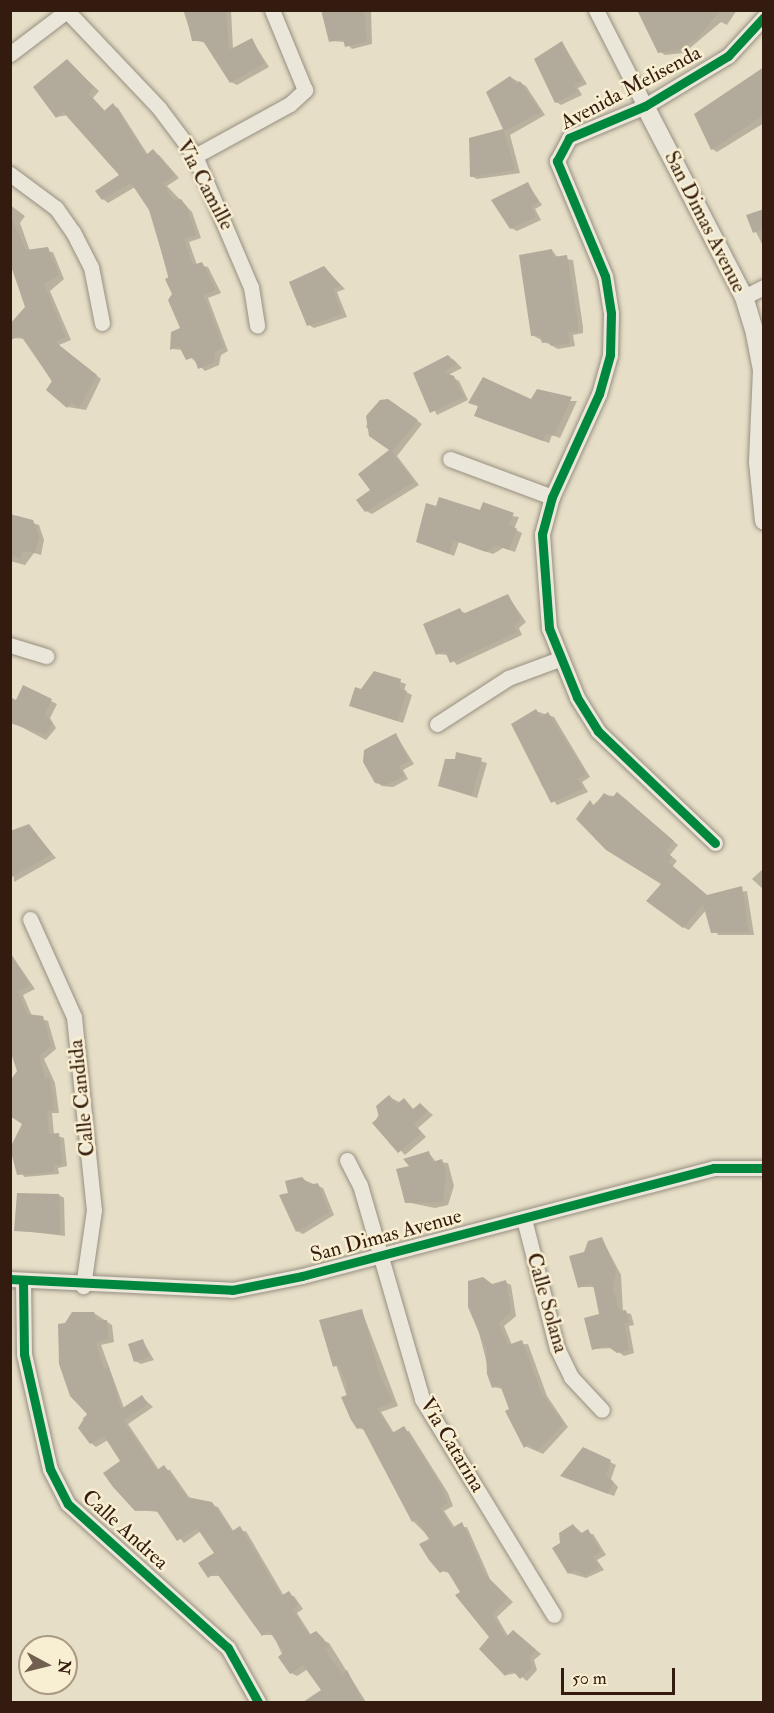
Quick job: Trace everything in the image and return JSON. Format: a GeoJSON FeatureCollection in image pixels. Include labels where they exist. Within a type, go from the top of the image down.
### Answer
{"type":"FeatureCollection","features":[{"type":"Feature","properties":{"kind":"street"},"geometry":{"type":"LineString","coordinates":[[195,156],[290,104],[305,90],[272,10]]}},
{"type":"Feature","properties":{"kind":"street"},"geometry":{"type":"LineString","coordinates":[[596,10],[645,106]]}},
{"type":"Feature","properties":{"kind":"street"},"geometry":{"type":"LineString","coordinates":[[10,54],[68,11]]}},
{"type":"Feature","properties":{"kind":"street","name":"Via Camille"},"geometry":{"type":"LineString","coordinates":[[68,11],[159,108],[195,156],[251,287],[257,326]]}},
{"type":"Feature","properties":{"kind":"street","name":"Avenida Melisenda"},"geometry":{"type":"LineString","coordinates":[[715,843],[620,757],[577,697],[549,628],[540,565],[552,497],[599,394],[610,355],[611,313],[596,250],[557,160],[569,138],[645,106],[728,56],[764,17]]}},
{"type":"Feature","properties":{"kind":"street","name":"San Dimas Avenue"},"geometry":{"type":"LineString","coordinates":[[645,106],[744,297],[762,370],[758,462],[764,521]]}},
{"type":"Feature","properties":{"kind":"street"},"geometry":{"type":"LineString","coordinates":[[10,174],[56,208],[73,232],[91,267],[102,323]]}},
{"type":"Feature","properties":{"kind":"street"},"geometry":{"type":"LineString","coordinates":[[744,297],[764,287]]}},
{"type":"Feature","properties":{"kind":"street"},"geometry":{"type":"LineString","coordinates":[[450,459],[552,497]]}},
{"type":"Feature","properties":{"kind":"street"},"geometry":{"type":"LineString","coordinates":[[10,645],[46,656]]}},
{"type":"Feature","properties":{"kind":"street"},"geometry":{"type":"LineString","coordinates":[[437,724],[508,678],[560,659]]}},
{"type":"Feature","properties":{"kind":"street","name":"Calle Candida"},"geometry":{"type":"LineString","coordinates":[[30,919],[74,1017],[94,1210],[83,1286]]}},
{"type":"Feature","properties":{"kind":"street","name":"Via Catarina"},"geometry":{"type":"LineString","coordinates":[[347,1160],[380,1254],[422,1399],[554,1615]]}},
{"type":"Feature","properties":{"kind":"street","name":"San Dimas Avenue"},"geometry":{"type":"LineString","coordinates":[[17,1280],[83,1286],[232,1290],[524,1219],[714,1168],[764,1168]]}},
{"type":"Feature","properties":{"kind":"street","name":"Calle Solana"},"geometry":{"type":"LineString","coordinates":[[524,1219],[557,1348],[571,1377],[602,1410]]}},
{"type":"Feature","properties":{"kind":"street","name":"Calle Andrea"},"geometry":{"type":"LineString","coordinates":[[17,1280],[24,1354],[50,1469],[68,1504],[221,1641],[258,1702]]}},
{"type":"Feature","properties":{"kind":"building"},"geometry":{"type":"Polygon","coordinates":[[[185,10],[226,10],[229,50],[252,38],[264,63],[230,83],[203,41],[192,41],[185,10]]]}},
{"type":"Feature","properties":{"kind":"building"},"geometry":{"type":"Polygon","coordinates":[[[321,10],[364,10],[367,41],[345,47],[343,39],[329,42],[321,10]]]}},
{"type":"Feature","properties":{"kind":"building"},"geometry":{"type":"Polygon","coordinates":[[[637,10],[721,10],[698,37],[678,50],[658,53],[637,10]]]}},
{"type":"Feature","properties":{"kind":"building"},"geometry":{"type":"Polygon","coordinates":[[[562,41],[582,81],[574,84],[577,92],[555,103],[534,59],[562,41]]]}},
{"type":"Feature","properties":{"kind":"building"},"geometry":{"type":"Polygon","coordinates":[[[67,59],[94,87],[88,94],[104,111],[113,103],[146,155],[153,149],[175,175],[163,183],[174,201],[181,199],[187,207],[196,235],[184,239],[193,265],[202,262],[216,290],[203,295],[224,347],[215,352],[214,362],[198,369],[194,357],[186,360],[179,346],[170,350],[171,332],[180,328],[168,300],[172,294],[165,279],[169,277],[149,210],[131,183],[102,200],[95,191],[119,175],[63,112],[56,118],[33,87],[67,59]]]}},
{"type":"Feature","properties":{"kind":"building"},"geometry":{"type":"Polygon","coordinates":[[[764,67],[764,115],[711,150],[694,114],[764,67]]]}},
{"type":"Feature","properties":{"kind":"building"},"geometry":{"type":"Polygon","coordinates":[[[510,76],[516,84],[520,81],[541,112],[504,131],[515,170],[470,177],[469,138],[503,129],[486,92],[510,76]]]}},
{"type":"Feature","properties":{"kind":"building"},"geometry":{"type":"Polygon","coordinates":[[[528,182],[538,202],[531,206],[536,217],[510,229],[491,200],[528,182]]]}},
{"type":"Feature","properties":{"kind":"building"},"geometry":{"type":"Polygon","coordinates":[[[764,209],[764,229],[753,233],[746,215],[764,209]]]}},
{"type":"Feature","properties":{"kind":"building"},"geometry":{"type":"Polygon","coordinates":[[[10,215],[26,250],[48,247],[59,275],[44,284],[66,337],[55,342],[97,375],[79,408],[72,402],[67,408],[46,390],[52,381],[21,336],[10,340],[10,324],[25,307],[10,263],[10,215]]]}},
{"type":"Feature","properties":{"kind":"building"},"geometry":{"type":"Polygon","coordinates":[[[552,249],[553,257],[567,255],[578,331],[568,332],[570,343],[551,346],[550,342],[542,343],[540,335],[531,336],[519,255],[552,249]]]}},
{"type":"Feature","properties":{"kind":"building"},"geometry":{"type":"Polygon","coordinates":[[[324,266],[341,286],[333,289],[342,314],[307,326],[289,282],[324,266]]]}},
{"type":"Feature","properties":{"kind":"building"},"geometry":{"type":"Polygon","coordinates":[[[448,355],[457,364],[443,372],[454,376],[464,397],[430,413],[413,373],[448,355]]]}},
{"type":"Feature","properties":{"kind":"building"},"geometry":{"type":"Polygon","coordinates":[[[483,377],[531,399],[537,389],[572,397],[554,436],[546,433],[543,441],[474,416],[478,406],[468,403],[483,377]]]}},
{"type":"Feature","properties":{"kind":"building"},"geometry":{"type":"Polygon","coordinates":[[[388,399],[418,420],[392,452],[414,482],[365,512],[356,500],[370,490],[358,474],[389,450],[369,436],[366,416],[380,400],[388,399]]]}},
{"type":"Feature","properties":{"kind":"building"},"geometry":{"type":"Polygon","coordinates":[[[439,497],[480,510],[483,502],[514,513],[509,524],[517,529],[509,550],[496,545],[486,552],[453,540],[449,554],[416,542],[426,503],[436,506],[439,497]]]}},
{"type":"Feature","properties":{"kind":"building"},"geometry":{"type":"Polygon","coordinates":[[[10,514],[33,520],[39,536],[35,553],[23,551],[21,558],[10,555],[10,514]]]}},
{"type":"Feature","properties":{"kind":"building"},"geometry":{"type":"Polygon","coordinates":[[[508,594],[521,619],[514,625],[517,632],[450,663],[445,651],[436,655],[423,624],[460,608],[463,614],[508,594]]]}},
{"type":"Feature","properties":{"kind":"building"},"geometry":{"type":"Polygon","coordinates":[[[374,671],[401,679],[399,688],[407,691],[397,721],[349,706],[355,687],[361,689],[374,671]]]}},
{"type":"Feature","properties":{"kind":"building"},"geometry":{"type":"Polygon","coordinates":[[[23,685],[52,699],[45,714],[52,724],[46,735],[10,723],[10,697],[16,700],[23,685]]]}},
{"type":"Feature","properties":{"kind":"building"},"geometry":{"type":"Polygon","coordinates":[[[536,709],[541,717],[548,712],[586,774],[577,779],[583,788],[551,803],[511,724],[536,709]]]}},
{"type":"Feature","properties":{"kind":"building"},"geometry":{"type":"Polygon","coordinates":[[[396,733],[409,761],[399,766],[404,776],[386,785],[375,783],[363,762],[364,750],[396,733]]]}},
{"type":"Feature","properties":{"kind":"building"},"geometry":{"type":"Polygon","coordinates":[[[456,752],[482,758],[472,796],[438,786],[445,759],[455,759],[456,752]]]}},
{"type":"Feature","properties":{"kind":"building"},"geometry":{"type":"Polygon","coordinates":[[[617,792],[674,841],[666,851],[672,857],[668,862],[707,895],[742,886],[749,932],[711,933],[703,904],[683,928],[646,901],[661,884],[606,850],[576,819],[590,800],[594,806],[604,793],[612,798],[617,792]]]}},
{"type":"Feature","properties":{"kind":"building"},"geometry":{"type":"Polygon","coordinates":[[[29,824],[52,854],[10,878],[10,831],[29,824]]]}},
{"type":"Feature","properties":{"kind":"building"},"geometry":{"type":"Polygon","coordinates":[[[10,952],[30,985],[18,992],[27,1014],[43,1016],[51,1046],[39,1056],[45,1079],[50,1078],[54,1110],[47,1111],[49,1134],[59,1133],[62,1164],[53,1165],[54,1172],[17,1175],[10,1148],[22,1124],[10,1116],[10,1081],[17,1071],[10,1050],[10,952]]]}},
{"type":"Feature","properties":{"kind":"building"},"geometry":{"type":"Polygon","coordinates":[[[389,1095],[397,1104],[404,1098],[413,1109],[420,1103],[428,1111],[414,1124],[421,1133],[398,1153],[372,1123],[379,1117],[376,1106],[389,1095]]]}},
{"type":"Feature","properties":{"kind":"building"},"geometry":{"type":"Polygon","coordinates":[[[429,1151],[432,1162],[442,1159],[446,1172],[443,1202],[405,1203],[396,1169],[409,1166],[403,1159],[429,1151]]]}},
{"type":"Feature","properties":{"kind":"building"},"geometry":{"type":"Polygon","coordinates":[[[302,1177],[309,1185],[318,1183],[329,1212],[296,1232],[279,1195],[288,1193],[285,1181],[302,1177]]]}},
{"type":"Feature","properties":{"kind":"building"},"geometry":{"type":"Polygon","coordinates":[[[17,1193],[59,1194],[60,1234],[14,1231],[17,1193]]]}},
{"type":"Feature","properties":{"kind":"building"},"geometry":{"type":"Polygon","coordinates":[[[602,1237],[616,1271],[613,1289],[619,1311],[626,1310],[629,1322],[624,1323],[629,1350],[617,1353],[607,1346],[592,1350],[584,1318],[599,1314],[594,1289],[592,1284],[578,1288],[569,1256],[584,1252],[588,1241],[602,1237]]]}},
{"type":"Feature","properties":{"kind":"building"},"geometry":{"type":"Polygon","coordinates":[[[483,1277],[492,1284],[506,1280],[511,1312],[499,1323],[508,1345],[522,1340],[541,1392],[564,1424],[537,1451],[529,1444],[524,1448],[505,1411],[509,1409],[500,1385],[492,1388],[487,1374],[486,1349],[468,1307],[468,1281],[483,1277]]]}},
{"type":"Feature","properties":{"kind":"building"},"geometry":{"type":"Polygon","coordinates":[[[362,1309],[379,1374],[393,1402],[377,1409],[392,1433],[404,1426],[443,1489],[448,1503],[440,1508],[452,1528],[462,1522],[485,1575],[508,1598],[492,1614],[506,1637],[513,1630],[536,1650],[529,1657],[532,1667],[520,1679],[512,1670],[505,1676],[479,1649],[489,1637],[455,1595],[460,1592],[446,1569],[440,1573],[419,1544],[429,1539],[416,1519],[412,1522],[362,1427],[357,1429],[341,1397],[347,1395],[346,1383],[338,1365],[333,1367],[319,1320],[362,1309]]]}},
{"type":"Feature","properties":{"kind":"building"},"geometry":{"type":"Polygon","coordinates":[[[72,1312],[94,1312],[96,1320],[107,1320],[108,1339],[96,1343],[104,1369],[109,1367],[121,1409],[142,1395],[148,1404],[123,1421],[157,1470],[164,1465],[187,1497],[212,1502],[232,1531],[240,1526],[281,1596],[289,1591],[298,1605],[292,1609],[309,1635],[316,1631],[323,1638],[329,1647],[325,1650],[342,1674],[347,1670],[363,1702],[303,1702],[321,1690],[303,1665],[290,1674],[278,1657],[284,1652],[269,1631],[262,1636],[216,1572],[208,1578],[198,1563],[214,1553],[197,1528],[177,1541],[156,1510],[135,1511],[113,1487],[103,1473],[120,1461],[104,1436],[90,1444],[78,1428],[87,1414],[70,1396],[59,1364],[58,1324],[65,1323],[72,1312]]]}},
{"type":"Feature","properties":{"kind":"building"},"geometry":{"type":"Polygon","coordinates":[[[143,1339],[149,1357],[134,1362],[128,1344],[143,1339]]]}},
{"type":"Feature","properties":{"kind":"building"},"geometry":{"type":"Polygon","coordinates":[[[583,1447],[611,1460],[606,1475],[613,1483],[608,1494],[560,1476],[583,1447]]]}},
{"type":"Feature","properties":{"kind":"building"},"geometry":{"type":"Polygon","coordinates":[[[573,1524],[580,1534],[588,1529],[601,1552],[593,1556],[599,1567],[584,1576],[576,1570],[568,1574],[552,1548],[560,1543],[559,1533],[573,1524]]]}},
{"type":"Feature","properties":{"kind":"cycle path"},"geometry":{"type":"LineString","coordinates":[[715,843],[598,731],[577,697],[549,628],[542,534],[552,497],[599,394],[610,355],[611,313],[605,276],[557,161],[569,138],[645,106],[728,56],[764,17]]}},
{"type":"Feature","properties":{"kind":"cycle path"},"geometry":{"type":"LineString","coordinates":[[10,1279],[232,1290],[302,1276],[714,1168],[764,1168]]}},
{"type":"Feature","properties":{"kind":"cycle path"},"geometry":{"type":"LineString","coordinates":[[23,1281],[24,1354],[50,1469],[68,1504],[228,1648],[258,1702]]}}]}
